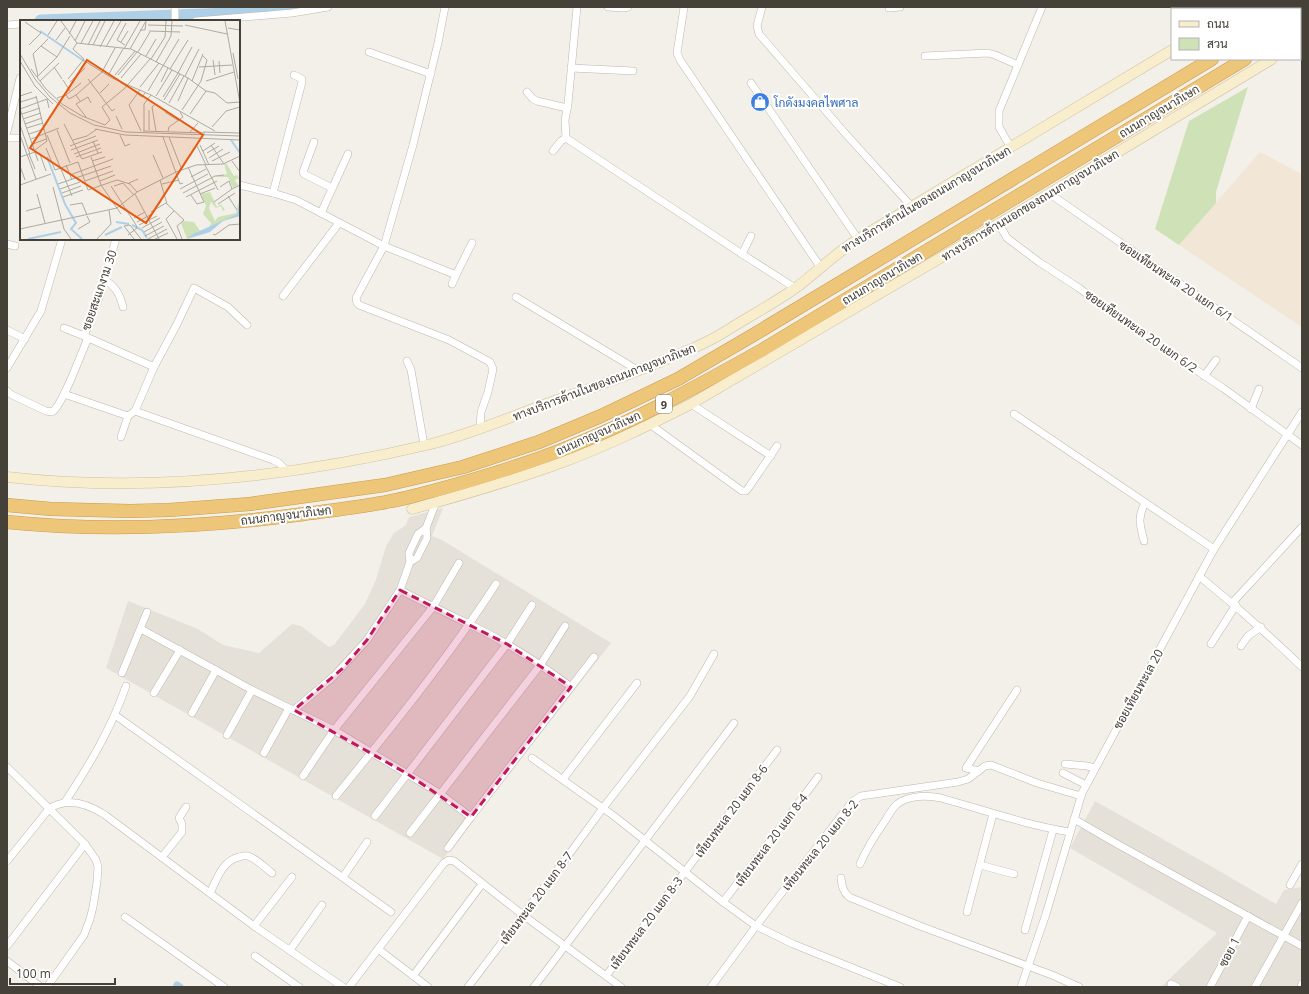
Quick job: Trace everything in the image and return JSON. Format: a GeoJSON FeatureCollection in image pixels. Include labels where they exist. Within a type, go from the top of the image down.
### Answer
{"type":"FeatureCollection","features":[{"type":"Feature","properties":{"kind":"highway","name":"ถนนกาญจนาภิเษก"},"geometry":{"type":"LineString","coordinates":[[7,505],[88,510],[169,510],[250,504],[385,485],[463,467],[539,442],[601,416],[678,379],[1210,60]]}},
{"type":"Feature","properties":{"kind":"highway","name":"ถนนกาญจนาภิเษก"},"geometry":{"type":"LineString","coordinates":[[7,522],[118,527],[175,526],[223,523],[298,514],[390,502],[470,481],[544,457],[608,430],[700,385],[1243,60]]}},
{"type":"Feature","properties":{"kind":"highway"},"geometry":{"type":"LineString","coordinates":[[7,498],[88,510]]}},
{"type":"Feature","properties":{"kind":"highway"},"geometry":{"type":"LineString","coordinates":[[7,525],[51,525]]}},
{"type":"Feature","properties":{"kind":"main road"},"geometry":{"type":"LineString","coordinates":[[1242,8],[1250,7]]}},
{"type":"Feature","properties":{"kind":"main road","name":"ทางบริการด้านในของถนนกาญจนาภิเษก"},"geometry":{"type":"LineString","coordinates":[[7,477],[61,481],[151,483],[245,477],[339,463],[424,445],[480,429],[639,371],[707,342],[795,288],[821,268],[842,249],[1171,51]]}},
{"type":"Feature","properties":{"kind":"main road","name":"ทางบริการด้านนอกของถนนกาญจนาภิเษก"},"geometry":{"type":"LineString","coordinates":[[412,509],[494,486],[564,462],[651,425],[691,404],[1050,194],[1270,60]]}},
{"type":"Feature","properties":{"kind":"street"},"geometry":{"type":"LineString","coordinates":[[175,7],[175,20]]}},
{"type":"Feature","properties":{"kind":"street"},"geometry":{"type":"LineString","coordinates":[[208,20],[292,13],[328,7]]}},
{"type":"Feature","properties":{"kind":"street"},"geometry":{"type":"LineString","coordinates":[[445,7],[431,74],[413,145],[384,246],[356,298],[359,305],[449,340],[490,362],[493,369],[488,392],[481,412],[480,429]]}},
{"type":"Feature","properties":{"kind":"street"},"geometry":{"type":"LineString","coordinates":[[577,7],[564,127],[566,138],[795,288]]}},
{"type":"Feature","properties":{"kind":"street"},"geometry":{"type":"LineString","coordinates":[[608,7],[628,7]]}},
{"type":"Feature","properties":{"kind":"street"},"geometry":{"type":"LineString","coordinates":[[684,7],[677,53],[680,60],[821,268]]}},
{"type":"Feature","properties":{"kind":"street"},"geometry":{"type":"LineString","coordinates":[[762,7],[757,26],[759,34],[844,132],[912,207]]}},
{"type":"Feature","properties":{"kind":"street"},"geometry":{"type":"LineString","coordinates":[[889,8],[900,7]]}},
{"type":"Feature","properties":{"kind":"street"},"geometry":{"type":"LineString","coordinates":[[1011,148],[999,127],[999,111],[1040,8]]}},
{"type":"Feature","properties":{"kind":"street"},"geometry":{"type":"LineString","coordinates":[[7,25],[20,24]]}},
{"type":"Feature","properties":{"kind":"street"},"geometry":{"type":"LineString","coordinates":[[369,52],[431,74]]}},
{"type":"Feature","properties":{"kind":"street"},"geometry":{"type":"LineString","coordinates":[[925,56],[988,54],[995,55],[1018,65]]}},
{"type":"Feature","properties":{"kind":"street"},"geometry":{"type":"LineString","coordinates":[[571,68],[633,71]]}},
{"type":"Feature","properties":{"kind":"street"},"geometry":{"type":"LineString","coordinates":[[274,193],[302,82],[302,79],[294,76]]}},
{"type":"Feature","properties":{"kind":"street"},"geometry":{"type":"LineString","coordinates":[[7,132],[20,78]]}},
{"type":"Feature","properties":{"kind":"street"},"geometry":{"type":"LineString","coordinates":[[751,83],[858,239]]}},
{"type":"Feature","properties":{"kind":"street"},"geometry":{"type":"LineString","coordinates":[[527,92],[533,100],[567,108]]}},
{"type":"Feature","properties":{"kind":"street"},"geometry":{"type":"LineString","coordinates":[[7,138],[20,138]]}},
{"type":"Feature","properties":{"kind":"street"},"geometry":{"type":"LineString","coordinates":[[554,151],[561,141],[566,138]]}},
{"type":"Feature","properties":{"kind":"street"},"geometry":{"type":"LineString","coordinates":[[314,142],[303,172],[304,174],[332,188]]}},
{"type":"Feature","properties":{"kind":"street"},"geometry":{"type":"LineString","coordinates":[[321,213],[348,154]]}},
{"type":"Feature","properties":{"kind":"street"},"geometry":{"type":"LineString","coordinates":[[240,185],[296,200],[384,246],[456,275]]}},
{"type":"Feature","properties":{"kind":"street","name":"ซอยเทียนทะเล 20 แยก 6/1"},"geometry":{"type":"LineString","coordinates":[[1050,194],[1302,368]]}},
{"type":"Feature","properties":{"kind":"street"},"geometry":{"type":"LineString","coordinates":[[283,296],[339,223]]}},
{"type":"Feature","properties":{"kind":"street","name":"ซอยเทียนทะเล 20 แยก 6/2"},"geometry":{"type":"LineString","coordinates":[[999,224],[1007,238],[1033,257],[1302,445]]}},
{"type":"Feature","properties":{"kind":"street"},"geometry":{"type":"LineString","coordinates":[[742,254],[751,236]]}},
{"type":"Feature","properties":{"kind":"street"},"geometry":{"type":"LineString","coordinates":[[7,368],[44,304],[62,240]]}},
{"type":"Feature","properties":{"kind":"street","name":"ซอยสะแกงาม 30"},"geometry":{"type":"LineString","coordinates":[[116,240],[105,280],[86,337],[154,367]]}},
{"type":"Feature","properties":{"kind":"street"},"geometry":{"type":"LineString","coordinates":[[452,284],[472,243]]}},
{"type":"Feature","properties":{"kind":"street"},"geometry":{"type":"LineString","coordinates":[[7,244],[15,246]]}},
{"type":"Feature","properties":{"kind":"street"},"geometry":{"type":"LineString","coordinates":[[105,280],[117,291],[123,307]]}},
{"type":"Feature","properties":{"kind":"street"},"geometry":{"type":"LineString","coordinates":[[121,437],[128,416],[135,412],[154,367],[194,288],[228,307],[247,325]]}},
{"type":"Feature","properties":{"kind":"street"},"geometry":{"type":"LineString","coordinates":[[516,297],[639,371]]}},
{"type":"Feature","properties":{"kind":"street"},"geometry":{"type":"LineString","coordinates":[[7,391],[12,395],[52,412],[55,410],[64,394],[86,337],[64,328]]}},
{"type":"Feature","properties":{"kind":"street"},"geometry":{"type":"LineString","coordinates":[[7,330],[24,339]]}},
{"type":"Feature","properties":{"kind":"street"},"geometry":{"type":"LineString","coordinates":[[1204,376],[1216,360]]}},
{"type":"Feature","properties":{"kind":"street"},"geometry":{"type":"LineString","coordinates":[[407,361],[411,370],[424,445]]}},
{"type":"Feature","properties":{"kind":"street"},"geometry":{"type":"LineString","coordinates":[[1251,408],[1259,389]]}},
{"type":"Feature","properties":{"kind":"street"},"geometry":{"type":"LineString","coordinates":[[64,394],[128,416]]}},
{"type":"Feature","properties":{"kind":"street"},"geometry":{"type":"LineString","coordinates":[[691,404],[771,456]]}},
{"type":"Feature","properties":{"kind":"street"},"geometry":{"type":"LineString","coordinates":[[135,412],[273,460],[287,471]]}},
{"type":"Feature","properties":{"kind":"street"},"geometry":{"type":"LineString","coordinates":[[1014,414],[1214,549]]}},
{"type":"Feature","properties":{"kind":"street","name":"ซอยเทียนทะเล 20"},"geometry":{"type":"LineString","coordinates":[[1021,987],[1050,903],[1070,832],[1086,785],[1214,549],[1287,434],[1301,417]]}},
{"type":"Feature","properties":{"kind":"street"},"geometry":{"type":"LineString","coordinates":[[651,425],[742,491],[746,491],[777,446]]}},
{"type":"Feature","properties":{"kind":"street"},"geometry":{"type":"LineString","coordinates":[[264,753],[291,709],[334,676],[367,640],[400,590],[410,562],[409,553],[418,534],[426,528],[436,502]]}},
{"type":"Feature","properties":{"kind":"street"},"geometry":{"type":"LineString","coordinates":[[1144,541],[1139,519],[1140,511],[1145,503]]}},
{"type":"Feature","properties":{"kind":"street"},"geometry":{"type":"LineString","coordinates":[[1211,644],[1234,604],[1302,527]]}},
{"type":"Feature","properties":{"kind":"street"},"geometry":{"type":"LineString","coordinates":[[303,776],[334,730],[433,607],[460,563]]}},
{"type":"Feature","properties":{"kind":"street"},"geometry":{"type":"LineString","coordinates":[[1199,576],[1261,627],[1302,667]]}},
{"type":"Feature","properties":{"kind":"street"},"geometry":{"type":"LineString","coordinates":[[336,796],[372,753],[470,624],[496,584]]}},
{"type":"Feature","properties":{"kind":"street"},"geometry":{"type":"LineString","coordinates":[[400,590],[507,644],[541,664],[571,687]]}},
{"type":"Feature","properties":{"kind":"street"},"geometry":{"type":"LineString","coordinates":[[374,816],[507,644],[532,605]]}},
{"type":"Feature","properties":{"kind":"street"},"geometry":{"type":"LineString","coordinates":[[122,673],[147,612]]}},
{"type":"Feature","properties":{"kind":"street"},"geometry":{"type":"LineString","coordinates":[[410,833],[541,664],[565,626]]}},
{"type":"Feature","properties":{"kind":"street"},"geometry":{"type":"LineString","coordinates":[[1241,646],[1248,636],[1261,627]]}},
{"type":"Feature","properties":{"kind":"street"},"geometry":{"type":"LineString","coordinates":[[141,629],[252,690],[334,730],[406,773],[472,817]]}},
{"type":"Feature","properties":{"kind":"street"},"geometry":{"type":"LineString","coordinates":[[154,693],[180,650]]}},
{"type":"Feature","properties":{"kind":"street","name":"เทียนทะเล 20 แยก 8-7"},"geometry":{"type":"LineString","coordinates":[[468,987],[603,808],[690,696],[714,654]]}},
{"type":"Feature","properties":{"kind":"street"},"geometry":{"type":"LineString","coordinates":[[448,848],[594,657]]}},
{"type":"Feature","properties":{"kind":"street"},"geometry":{"type":"LineString","coordinates":[[192,713],[216,670]]}},
{"type":"Feature","properties":{"kind":"street"},"geometry":{"type":"LineString","coordinates":[[563,779],[637,683]]}},
{"type":"Feature","properties":{"kind":"street"},"geometry":{"type":"LineString","coordinates":[[65,802],[98,750],[115,715],[126,686]]}},
{"type":"Feature","properties":{"kind":"street"},"geometry":{"type":"LineString","coordinates":[[227,734],[252,690]]}},
{"type":"Feature","properties":{"kind":"street"},"geometry":{"type":"LineString","coordinates":[[979,771],[966,768],[974,753],[1017,690]]}},
{"type":"Feature","properties":{"kind":"street"},"geometry":{"type":"LineString","coordinates":[[115,715],[391,912]]}},
{"type":"Feature","properties":{"kind":"street"},"geometry":{"type":"LineString","coordinates":[[534,987],[734,723]]}},
{"type":"Feature","properties":{"kind":"street","name":"เทียนทะเล 20 แยก 8-6"},"geometry":{"type":"LineString","coordinates":[[686,871],[777,750]]}},
{"type":"Feature","properties":{"kind":"street"},"geometry":{"type":"LineString","coordinates":[[532,758],[603,808],[756,926],[793,944],[900,987]]}},
{"type":"Feature","properties":{"kind":"street"},"geometry":{"type":"LineString","coordinates":[[1065,764],[1095,768]]}},
{"type":"Feature","properties":{"kind":"street","name":"เทียนทะเล 20 แยก 8-2"},"geometry":{"type":"LineString","coordinates":[[711,987],[756,926],[856,798],[861,796],[958,782],[968,779],[985,766],[991,765],[1037,783],[1081,796]]}},
{"type":"Feature","properties":{"kind":"street"},"geometry":{"type":"LineString","coordinates":[[8,770],[84,844],[96,860],[98,867],[97,882],[90,920],[81,940],[47,987]]}},
{"type":"Feature","properties":{"kind":"street"},"geometry":{"type":"LineString","coordinates":[[1063,773],[1086,785]]}},
{"type":"Feature","properties":{"kind":"street","name":"เทียนทะเล 20 แยก 8-4"},"geometry":{"type":"LineString","coordinates":[[723,902],[778,832],[818,777]]}},
{"type":"Feature","properties":{"kind":"street"},"geometry":{"type":"LineString","coordinates":[[860,864],[870,842],[896,805],[919,797],[932,796],[1053,830],[1070,832]]}},
{"type":"Feature","properties":{"kind":"street"},"geometry":{"type":"LineString","coordinates":[[7,860],[49,809],[54,806],[65,802],[95,809],[254,926],[343,987]]}},
{"type":"Feature","properties":{"kind":"street"},"geometry":{"type":"LineString","coordinates":[[162,858],[182,832],[182,824],[179,818],[186,807]]}},
{"type":"Feature","properties":{"kind":"street"},"geometry":{"type":"LineString","coordinates":[[966,912],[993,814]]}},
{"type":"Feature","properties":{"kind":"street"},"geometry":{"type":"LineString","coordinates":[[1074,819],[1302,946]]}},
{"type":"Feature","properties":{"kind":"street"},"geometry":{"type":"LineString","coordinates":[[1025,930],[1053,830]]}},
{"type":"Feature","properties":{"kind":"street"},"geometry":{"type":"LineString","coordinates":[[343,877],[367,842]]}},
{"type":"Feature","properties":{"kind":"street"},"geometry":{"type":"LineString","coordinates":[[7,946],[84,844]]}},
{"type":"Feature","properties":{"kind":"street"},"geometry":{"type":"LineString","coordinates":[[210,893],[217,877],[226,863],[244,855],[256,860],[272,873]]}},
{"type":"Feature","properties":{"kind":"street"},"geometry":{"type":"LineString","coordinates":[[349,987],[444,863],[449,860],[454,861],[482,884],[620,987]]}},
{"type":"Feature","properties":{"kind":"street"},"geometry":{"type":"LineString","coordinates":[[1290,885],[1302,864]]}},
{"type":"Feature","properties":{"kind":"street"},"geometry":{"type":"LineString","coordinates":[[980,865],[1014,874]]}},
{"type":"Feature","properties":{"kind":"street","name":"เทียนทะเล 20 แยก 8-3"},"geometry":{"type":"LineString","coordinates":[[606,976],[657,906],[686,871]]}},
{"type":"Feature","properties":{"kind":"street"},"geometry":{"type":"LineString","coordinates":[[254,926],[292,877]]}},
{"type":"Feature","properties":{"kind":"street"},"geometry":{"type":"LineString","coordinates":[[841,878],[842,888],[849,897],[1079,987]]}},
{"type":"Feature","properties":{"kind":"street"},"geometry":{"type":"LineString","coordinates":[[413,976],[482,884]]}},
{"type":"Feature","properties":{"kind":"street"},"geometry":{"type":"LineString","coordinates":[[1256,987],[1302,903]]}},
{"type":"Feature","properties":{"kind":"street"},"geometry":{"type":"LineString","coordinates":[[290,950],[322,905]]}},
{"type":"Feature","properties":{"kind":"street","name":"ซอย 1"},"geometry":{"type":"LineString","coordinates":[[1210,987],[1248,916]]}},
{"type":"Feature","properties":{"kind":"street"},"geometry":{"type":"LineString","coordinates":[[125,917],[224,987]]}},
{"type":"Feature","properties":{"kind":"street"},"geometry":{"type":"LineString","coordinates":[[378,949],[428,987]]}},
{"type":"Feature","properties":{"kind":"street"},"geometry":{"type":"LineString","coordinates":[[254,956],[299,987]]}},
{"type":"Feature","properties":{"kind":"street"},"geometry":{"type":"LineString","coordinates":[[7,961],[42,987]]}},
{"type":"Feature","properties":{"kind":"highlighted area"},"geometry":{"type":"Polygon","coordinates":[[[400,590],[507,644],[571,687],[471,817],[406,773],[294,710],[343,668],[367,640],[400,590]]]}},
{"type":"Feature","properties":{"kind":"shaded area"},"geometry":{"type":"Polygon","coordinates":[[[1260,152],[1302,174],[1302,327],[1179,245],[1260,152]]]}},
{"type":"Feature","properties":{"kind":"shaded area"},"geometry":{"type":"Polygon","coordinates":[[[443,508],[432,536],[442,540],[611,643],[443,859],[106,668],[128,601],[198,629],[223,645],[259,653],[292,624],[301,626],[329,647],[334,645],[365,604],[376,580],[386,546],[394,533],[406,525],[409,517],[443,508]]]}},
{"type":"Feature","properties":{"kind":"shaded area"},"geometry":{"type":"Polygon","coordinates":[[[1095,801],[1276,904],[1284,890],[1302,887],[1302,987],[1161,987],[1217,933],[1070,848],[1095,801]]]}},
{"type":"Feature","properties":{"kind":"green space"},"geometry":{"type":"Polygon","coordinates":[[[1248,87],[1216,192],[1216,203],[1179,245],[1155,229],[1189,121],[1248,87]]]}},
{"type":"Feature","properties":{"kind":"waterway"},"geometry":{"type":"LineString","coordinates":[[68,20],[258,13],[297,7]]}},
{"type":"Feature","properties":{"kind":"place","name":"โกดังมงคลไพศาล"},"geometry":{"type":"Point","coordinates":[760,102]}}]}
